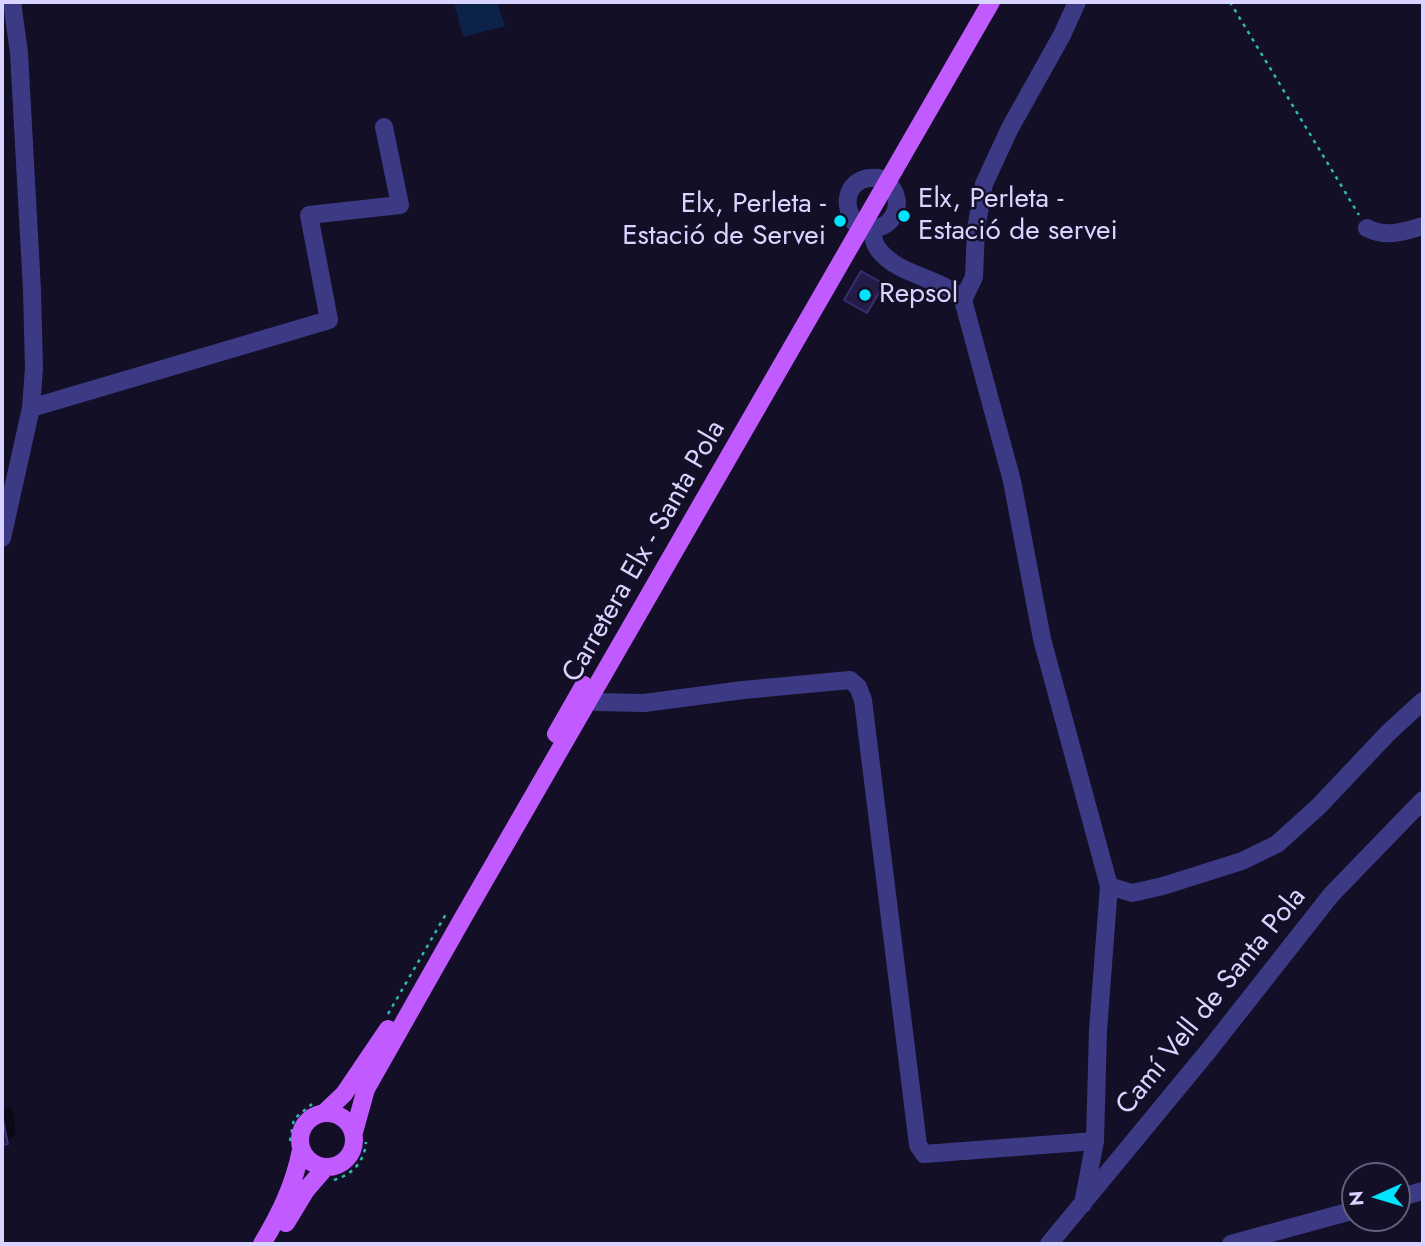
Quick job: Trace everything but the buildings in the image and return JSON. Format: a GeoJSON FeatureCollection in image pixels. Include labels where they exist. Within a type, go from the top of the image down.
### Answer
{"type":"FeatureCollection","features":[{"type":"Feature","properties":{"kind":"main road","name":"Carretera Elx - Santa Pola"},"geometry":{"type":"LineString","coordinates":[[354,1132],[366,1089],[862,225],[883,181],[983,2]]}},
{"type":"Feature","properties":{"kind":"main road","name":"Carretera Elx - Santa Pola"},"geometry":{"type":"LineString","coordinates":[[883,181],[991,2]]}},
{"type":"Feature","properties":{"kind":"main road","name":"Carretera Elx - Santa Pola"},"geometry":{"type":"LineString","coordinates":[[325,1112],[344,1094],[384,1036],[570,708],[741,421],[862,225]]}},
{"type":"Feature","properties":{"kind":"main road"},"geometry":{"type":"LineString","coordinates":[[262,1244],[284,1208],[298,1168],[301,1135],[309,1120],[325,1112],[341,1116],[354,1132],[354,1146],[350,1154],[334,1167],[325,1168],[312,1162],[301,1150]]}},
{"type":"Feature","properties":{"kind":"main road"},"geometry":{"type":"LineString","coordinates":[[274,1244],[306,1190],[325,1168]]}},
{"type":"Feature","properties":{"kind":"street"},"geometry":{"type":"LineString","coordinates":[[2,538],[31,408],[34,368],[19,53],[12,2]]}},
{"type":"Feature","properties":{"kind":"street"},"geometry":{"type":"LineString","coordinates":[[963,300],[974,277],[976,229],[984,184],[1010,128],[1062,35],[1077,2]]}},
{"type":"Feature","properties":{"kind":"street"},"geometry":{"type":"LineString","coordinates":[[31,408],[330,320],[309,215],[400,205],[384,127]]}},
{"type":"Feature","properties":{"kind":"street"},"geometry":{"type":"LineString","coordinates":[[862,225],[889,224],[896,214],[898,199],[894,189],[883,181]]}},
{"type":"Feature","properties":{"kind":"street"},"geometry":{"type":"LineString","coordinates":[[862,225],[878,249],[892,261],[922,277],[950,287],[963,300],[1002,441],[1042,639],[1109,886],[1098,1030],[1095,1141],[1083,1205]]}},
{"type":"Feature","properties":{"kind":"street"},"geometry":{"type":"LineString","coordinates":[[1367,228],[1378,234],[1398,234],[1423,226]]}},
{"type":"Feature","properties":{"kind":"street"},"geometry":{"type":"LineString","coordinates":[[590,699],[597,702],[644,704],[839,680],[850,680],[858,687],[863,700],[918,1146],[924,1154],[1095,1141]]}},
{"type":"Feature","properties":{"kind":"street"},"geometry":{"type":"LineString","coordinates":[[1109,886],[1132,893],[1163,886],[1242,861],[1277,844],[1319,806],[1388,733],[1423,701]]}},
{"type":"Feature","properties":{"kind":"street","name":"Camí Vell de Santa Pola"},"geometry":{"type":"LineString","coordinates":[[1049,1244],[1209,1050],[1331,895],[1423,800]]}},
{"type":"Feature","properties":{"kind":"street"},"geometry":{"type":"LineString","coordinates":[[1231,1244],[1341,1214]]}},
{"type":"Feature","properties":{"kind":"path"},"geometry":{"type":"LineString","coordinates":[[1230,2],[1367,228]]}},
{"type":"Feature","properties":{"kind":"water"},"geometry":{"type":"Polygon","coordinates":[[[454,2],[497,2],[505,26],[463,37],[454,2]]]}},
{"type":"Feature","properties":{"kind":"place","name":"Elx, Perleta - Estació de servei"},"geometry":{"type":"Point","coordinates":[904,216]}},
{"type":"Feature","properties":{"kind":"place","name":"Elx, Perleta - Estació de Servei"},"geometry":{"type":"Point","coordinates":[840,221]}},
{"type":"Feature","properties":{"kind":"place","name":"Repsol"},"geometry":{"type":"Point","coordinates":[865,295]}}]}
